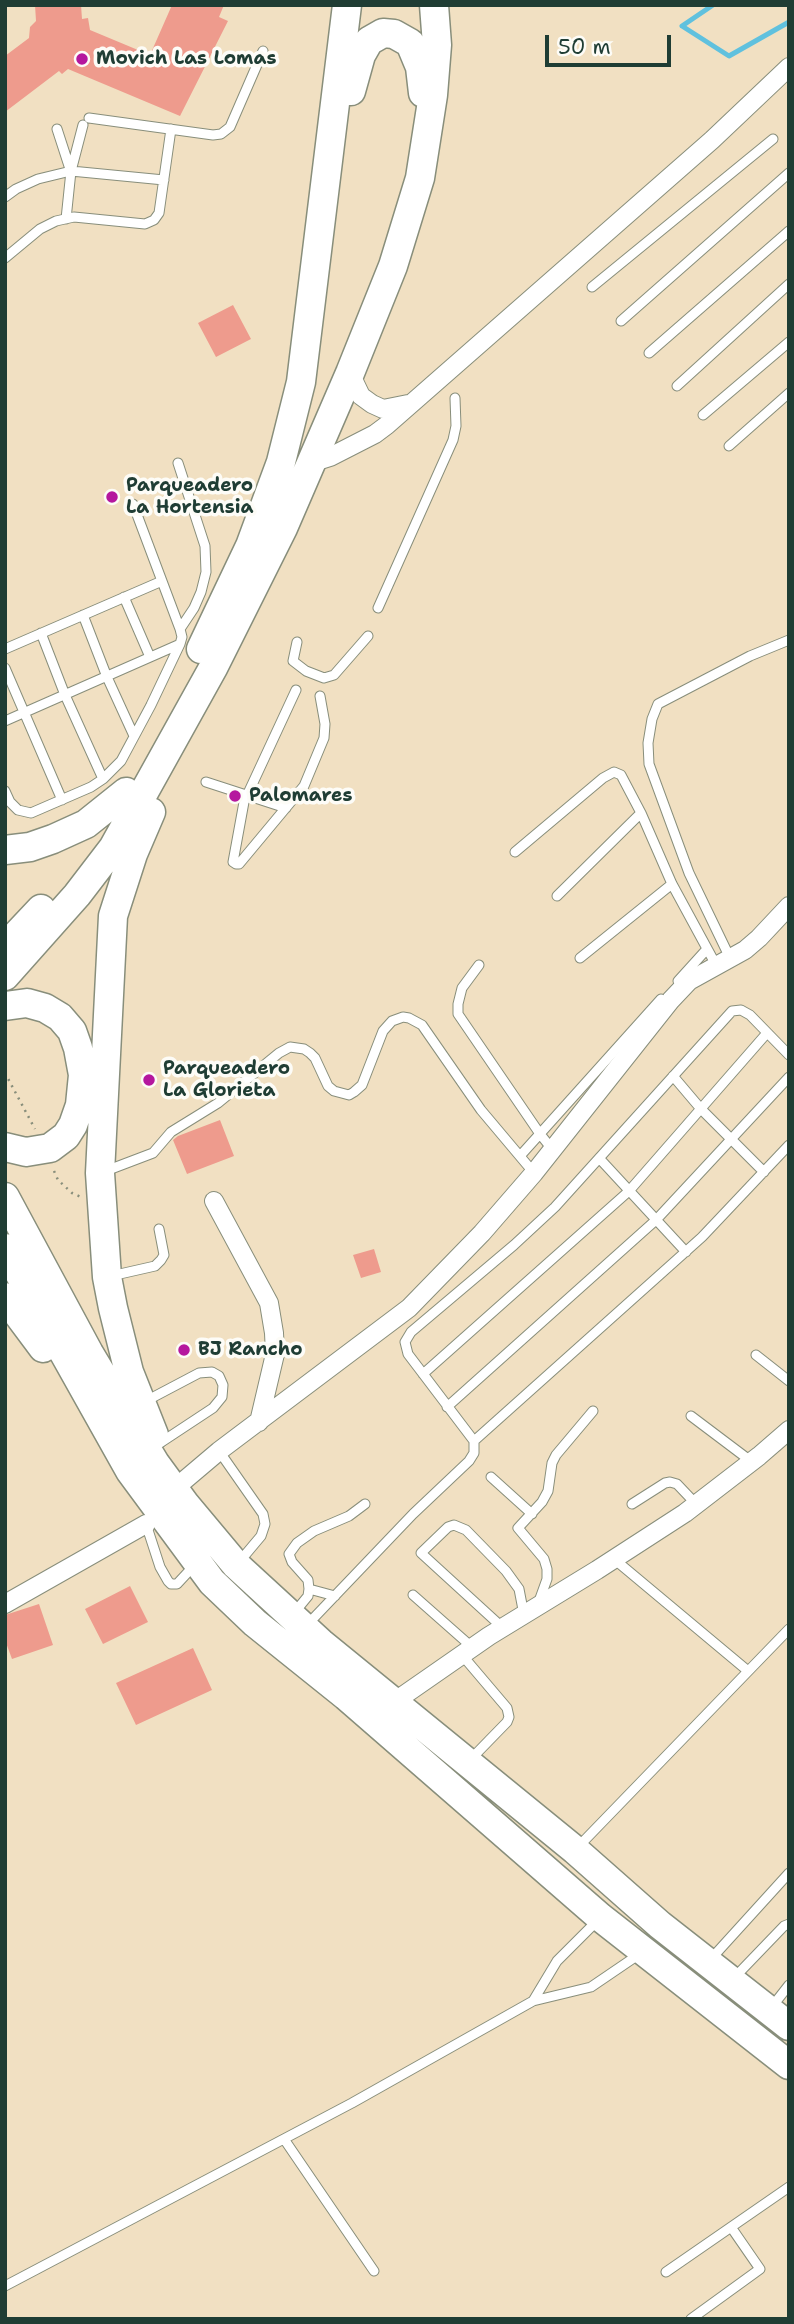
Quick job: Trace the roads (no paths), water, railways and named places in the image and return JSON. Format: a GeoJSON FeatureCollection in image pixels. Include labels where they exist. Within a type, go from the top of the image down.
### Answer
{"type":"FeatureCollection","features":[{"type":"Feature","properties":{"kind":"main road"},"geometry":{"type":"LineString","coordinates":[[5,850],[30,847],[86,824],[114,786],[138,776],[163,732],[250,546],[281,462],[301,382],[347,5]]}},
{"type":"Feature","properties":{"kind":"main road"},"geometry":{"type":"LineString","coordinates":[[5,976],[77,895],[113,848],[213,668],[283,528],[393,265],[420,178],[438,45],[434,5]]}},
{"type":"Feature","properties":{"kind":"main road"},"geometry":{"type":"LineString","coordinates":[[329,158],[360,55],[369,41],[383,33],[394,34],[410,43],[421,67],[425,148]]}},
{"type":"Feature","properties":{"kind":"main road"},"geometry":{"type":"LineString","coordinates":[[182,1494],[141,1403],[121,1342],[107,1277],[101,1186],[113,916],[140,836],[213,668]]}},
{"type":"Feature","properties":{"kind":"main road"},"geometry":{"type":"LineString","coordinates":[[5,947],[83,858],[114,786]]}},
{"type":"Feature","properties":{"kind":"main road"},"geometry":{"type":"LineString","coordinates":[[5,1006],[27,1003],[45,1008],[60,1017],[72,1031],[83,1075],[80,1105],[66,1136],[50,1148],[26,1152],[5,1147]]}},
{"type":"Feature","properties":{"kind":"main road"},"geometry":{"type":"LineString","coordinates":[[5,1197],[89,1353],[155,1463],[236,1565],[298,1622],[575,1850],[660,1925],[779,2018]]}},
{"type":"Feature","properties":{"kind":"main road"},"geometry":{"type":"LineString","coordinates":[[5,1248],[130,1471],[201,1576]]}},
{"type":"Feature","properties":{"kind":"main road"},"geometry":{"type":"LineString","coordinates":[[5,1297],[50,1359],[100,1454],[146,1524],[254,1623],[346,1696],[600,1917],[789,2065]]}},
{"type":"Feature","properties":{"kind":"street"},"geometry":{"type":"LineString","coordinates":[[310,463],[330,457],[374,434],[712,140],[789,67]]}},
{"type":"Feature","properties":{"kind":"street"},"geometry":{"type":"LineString","coordinates":[[349,373],[361,396],[372,404],[383,409],[411,403]]}},
{"type":"Feature","properties":{"kind":"street"},"geometry":{"type":"LineString","coordinates":[[182,1494],[219,1451],[409,1308],[482,1233],[534,1173],[671,1000],[689,981],[759,938],[789,906]]}},
{"type":"Feature","properties":{"kind":"street"},"geometry":{"type":"LineString","coordinates":[[214,1201],[269,1303],[275,1354],[259,1422]]}},
{"type":"Feature","properties":{"kind":"street"},"geometry":{"type":"LineString","coordinates":[[394,1702],[528,1609],[614,1559],[696,1504],[789,1430]]}},
{"type":"Feature","properties":{"kind":"street"},"geometry":{"type":"LineString","coordinates":[[5,1604],[146,1524]]}},
{"type":"Feature","properties":{"kind":"lane"},"geometry":{"type":"LineString","coordinates":[[66,219],[71,171],[86,121],[221,134],[230,127],[263,51]]}},
{"type":"Feature","properties":{"kind":"lane"},"geometry":{"type":"LineString","coordinates":[[57,129],[71,171]]}},
{"type":"Feature","properties":{"kind":"lane"},"geometry":{"type":"LineString","coordinates":[[5,258],[40,229],[56,220],[74,217],[145,224],[154,220],[159,213],[171,129]]}},
{"type":"Feature","properties":{"kind":"lane"},"geometry":{"type":"LineString","coordinates":[[592,287],[773,139]]}},
{"type":"Feature","properties":{"kind":"lane"},"geometry":{"type":"LineString","coordinates":[[5,197],[16,188],[38,179],[71,171],[164,180]]}},
{"type":"Feature","properties":{"kind":"lane"},"geometry":{"type":"LineString","coordinates":[[621,321],[789,173]]}},
{"type":"Feature","properties":{"kind":"lane"},"geometry":{"type":"LineString","coordinates":[[649,353],[789,231]]}},
{"type":"Feature","properties":{"kind":"lane"},"geometry":{"type":"LineString","coordinates":[[677,386],[789,285]]}},
{"type":"Feature","properties":{"kind":"lane"},"geometry":{"type":"LineString","coordinates":[[703,415],[789,342]]}},
{"type":"Feature","properties":{"kind":"lane"},"geometry":{"type":"LineString","coordinates":[[729,446],[789,393]]}},
{"type":"Feature","properties":{"kind":"lane"},"geometry":{"type":"LineString","coordinates":[[378,608],[453,440],[456,426],[455,398]]}},
{"type":"Feature","properties":{"kind":"lane"},"geometry":{"type":"LineString","coordinates":[[178,463],[205,546],[205,572],[201,592],[180,629]]}},
{"type":"Feature","properties":{"kind":"lane"},"geometry":{"type":"LineString","coordinates":[[114,786],[121,761],[182,637],[132,504]]}},
{"type":"Feature","properties":{"kind":"lane"},"geometry":{"type":"LineString","coordinates":[[5,649],[162,581]]}},
{"type":"Feature","properties":{"kind":"lane"},"geometry":{"type":"LineString","coordinates":[[124,597],[150,657]]}},
{"type":"Feature","properties":{"kind":"lane"},"geometry":{"type":"LineString","coordinates":[[83,615],[134,736]]}},
{"type":"Feature","properties":{"kind":"lane"},"geometry":{"type":"LineString","coordinates":[[41,633],[65,695],[114,786]]}},
{"type":"Feature","properties":{"kind":"lane"},"geometry":{"type":"LineString","coordinates":[[297,642],[293,661],[306,671],[324,678],[334,674],[368,636]]}},
{"type":"Feature","properties":{"kind":"lane"},"geometry":{"type":"LineString","coordinates":[[723,962],[649,764],[648,743],[652,719],[658,704],[750,656],[789,640]]}},
{"type":"Feature","properties":{"kind":"lane"},"geometry":{"type":"LineString","coordinates":[[5,721],[180,644]]}},
{"type":"Feature","properties":{"kind":"lane"},"geometry":{"type":"LineString","coordinates":[[5,668],[62,800]]}},
{"type":"Feature","properties":{"kind":"lane"},"geometry":{"type":"LineString","coordinates":[[296,690],[247,796],[233,862],[236,864],[239,864],[304,786],[324,738],[325,724],[320,696]]}},
{"type":"Feature","properties":{"kind":"lane"},"geometry":{"type":"LineString","coordinates":[[515,852],[603,778],[614,772],[621,775],[672,884],[707,948],[723,962]]}},
{"type":"Feature","properties":{"kind":"lane"},"geometry":{"type":"LineString","coordinates":[[206,782],[286,808]]}},
{"type":"Feature","properties":{"kind":"lane"},"geometry":{"type":"LineString","coordinates":[[5,792],[18,810],[31,813],[91,787],[114,786]]}},
{"type":"Feature","properties":{"kind":"lane"},"geometry":{"type":"LineString","coordinates":[[557,896],[641,813]]}},
{"type":"Feature","properties":{"kind":"lane"},"geometry":{"type":"LineString","coordinates":[[580,958],[672,884]]}},
{"type":"Feature","properties":{"kind":"lane"},"geometry":{"type":"LineString","coordinates":[[520,1156],[707,948]]}},
{"type":"Feature","properties":{"kind":"lane"},"geometry":{"type":"LineString","coordinates":[[480,965],[462,988],[458,1014],[552,1149]]}},
{"type":"Feature","properties":{"kind":"lane"},"geometry":{"type":"LineString","coordinates":[[298,1622],[335,1596],[474,1453],[474,1441],[408,1354],[405,1342],[411,1332],[535,1226],[572,1189],[732,1012],[741,1010],[750,1015],[789,1055]]}},
{"type":"Feature","properties":{"kind":"lane"},"geometry":{"type":"LineString","coordinates":[[101,1186],[153,1153],[171,1132],[218,1103],[284,1049],[304,1049],[315,1058],[328,1086],[334,1091],[349,1094],[354,1092],[362,1085],[383,1031],[392,1021],[403,1017],[422,1025],[481,1111],[534,1173]]}},
{"type":"Feature","properties":{"kind":"lane"},"geometry":{"type":"LineString","coordinates":[[423,1374],[629,1191],[767,1033]]}},
{"type":"Feature","properties":{"kind":"lane"},"geometry":{"type":"LineString","coordinates":[[673,1076],[701,1109],[764,1172]]}},
{"type":"Feature","properties":{"kind":"lane"},"geometry":{"type":"LineString","coordinates":[[447,1407],[656,1220],[789,1077]]}},
{"type":"Feature","properties":{"kind":"lane"},"geometry":{"type":"LineString","coordinates":[[474,1441],[686,1252],[789,1146]]}},
{"type":"Feature","properties":{"kind":"lane"},"geometry":{"type":"LineString","coordinates":[[599,1158],[686,1252]]}},
{"type":"Feature","properties":{"kind":"lane"},"geometry":{"type":"LineString","coordinates":[[107,1277],[155,1266],[164,1255],[159,1229]]}},
{"type":"Feature","properties":{"kind":"lane"},"geometry":{"type":"LineString","coordinates":[[756,1355],[789,1381]]}},
{"type":"Feature","properties":{"kind":"lane"},"geometry":{"type":"LineString","coordinates":[[141,1403],[200,1373],[212,1372],[219,1376],[223,1385],[222,1397],[213,1408],[159,1444]]}},
{"type":"Feature","properties":{"kind":"lane"},"geometry":{"type":"LineString","coordinates":[[528,1609],[544,1588],[547,1569],[544,1559],[518,1528],[548,1491],[552,1463],[556,1455],[593,1411]]}},
{"type":"Feature","properties":{"kind":"lane"},"geometry":{"type":"LineString","coordinates":[[691,1416],[752,1462]]}},
{"type":"Feature","properties":{"kind":"lane"},"geometry":{"type":"LineString","coordinates":[[219,1451],[263,1514],[265,1524],[261,1536],[236,1565]]}},
{"type":"Feature","properties":{"kind":"lane"},"geometry":{"type":"LineString","coordinates":[[491,1477],[531,1514]]}},
{"type":"Feature","properties":{"kind":"lane"},"geometry":{"type":"LineString","coordinates":[[632,1504],[670,1482],[677,1484],[696,1504]]}},
{"type":"Feature","properties":{"kind":"lane"},"geometry":{"type":"LineString","coordinates":[[298,1622],[308,1596],[308,1580],[292,1562],[289,1554],[297,1543],[314,1531],[349,1516],[365,1504]]}},
{"type":"Feature","properties":{"kind":"lane"},"geometry":{"type":"LineString","coordinates":[[503,1628],[421,1553],[448,1527],[460,1526],[515,1582],[528,1609]]}},
{"type":"Feature","properties":{"kind":"lane"},"geometry":{"type":"LineString","coordinates":[[614,1559],[748,1671]]}},
{"type":"Feature","properties":{"kind":"lane"},"geometry":{"type":"LineString","coordinates":[[528,1609],[544,1588]]}},
{"type":"Feature","properties":{"kind":"lane"},"geometry":{"type":"LineString","coordinates":[[309,1589],[335,1596]]}},
{"type":"Feature","properties":{"kind":"lane"},"geometry":{"type":"LineString","coordinates":[[413,1595],[467,1651],[507,1708],[507,1722],[468,1762]]}},
{"type":"Feature","properties":{"kind":"lane"},"geometry":{"type":"LineString","coordinates":[[575,1850],[789,1629]]}},
{"type":"Feature","properties":{"kind":"lane"},"geometry":{"type":"LineString","coordinates":[[708,1962],[789,1873]]}},
{"type":"Feature","properties":{"kind":"lane"},"geometry":{"type":"LineString","coordinates":[[533,2001],[557,1961],[600,1917]]}},
{"type":"Feature","properties":{"kind":"lane"},"geometry":{"type":"LineString","coordinates":[[731,1981],[789,1924]]}},
{"type":"Feature","properties":{"kind":"lane"},"geometry":{"type":"LineString","coordinates":[[5,2286],[284,2139],[533,2001],[591,1987],[642,1952]]}},
{"type":"Feature","properties":{"kind":"lane"},"geometry":{"type":"LineString","coordinates":[[779,2018],[789,1985]]}},
{"type":"Feature","properties":{"kind":"lane"},"geometry":{"type":"LineString","coordinates":[[284,2139],[374,2272]]}},
{"type":"Feature","properties":{"kind":"lane"},"geometry":{"type":"LineString","coordinates":[[666,2272],[789,2187]]}},
{"type":"Feature","properties":{"kind":"lane"},"geometry":{"type":"LineString","coordinates":[[691,2319],[760,2269],[731,2227]]}},
{"type":"Feature","properties":{"kind":"waterway"},"geometry":{"type":"LineString","coordinates":[[713,5],[682,26],[729,56],[789,22]]}},
{"type":"Feature","properties":{"kind":"place","name":"Movich Las Lomas"},"geometry":{"type":"Point","coordinates":[82,59]}},
{"type":"Feature","properties":{"kind":"place","name":"Parqueadero La Hortensia"},"geometry":{"type":"Point","coordinates":[112,497]}},
{"type":"Feature","properties":{"kind":"place","name":"Palomares"},"geometry":{"type":"Point","coordinates":[235,796]}},
{"type":"Feature","properties":{"kind":"place","name":"Parqueadero La Glorieta"},"geometry":{"type":"Point","coordinates":[149,1080]}},
{"type":"Feature","properties":{"kind":"place","name":"BJ Rancho"},"geometry":{"type":"Point","coordinates":[184,1350]}}]}
